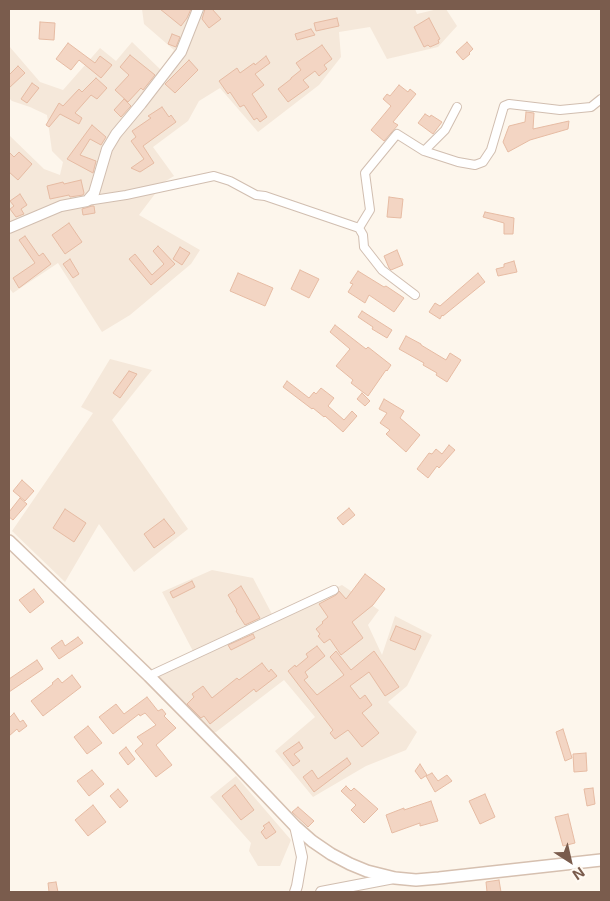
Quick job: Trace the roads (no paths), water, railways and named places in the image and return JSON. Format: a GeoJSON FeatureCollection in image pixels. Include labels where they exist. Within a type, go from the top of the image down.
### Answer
{"type":"FeatureCollection","features":[{"type":"Feature","properties":{"kind":"main road"},"geometry":{"type":"LineString","coordinates":[[9,541],[149,676],[295,826],[331,854],[367,871],[395,878],[416,880],[601,860]]}},
{"type":"Feature","properties":{"kind":"street"},"geometry":{"type":"LineString","coordinates":[[87,202],[94,193],[107,149],[116,134],[142,104],[181,52],[198,9]]}},
{"type":"Feature","properties":{"kind":"street"},"geometry":{"type":"LineString","coordinates":[[359,228],[370,210],[365,173],[397,134],[424,150],[458,162],[475,165],[483,162],[491,150],[504,106],[509,104],[560,110],[591,107],[601,99]]}},
{"type":"Feature","properties":{"kind":"street"},"geometry":{"type":"LineString","coordinates":[[424,150],[445,130],[457,108]]}},
{"type":"Feature","properties":{"kind":"street"},"geometry":{"type":"LineString","coordinates":[[9,228],[61,206],[126,195],[214,176],[230,180],[256,195],[265,196],[359,228],[363,235],[364,247],[382,270],[415,295]]}},
{"type":"Feature","properties":{"kind":"street"},"geometry":{"type":"LineString","coordinates":[[149,676],[334,590]]}},
{"type":"Feature","properties":{"kind":"street"},"geometry":{"type":"LineString","coordinates":[[295,826],[302,858],[295,892]]}},
{"type":"Feature","properties":{"kind":"street"},"geometry":{"type":"LineString","coordinates":[[321,892],[395,878]]}}]}
